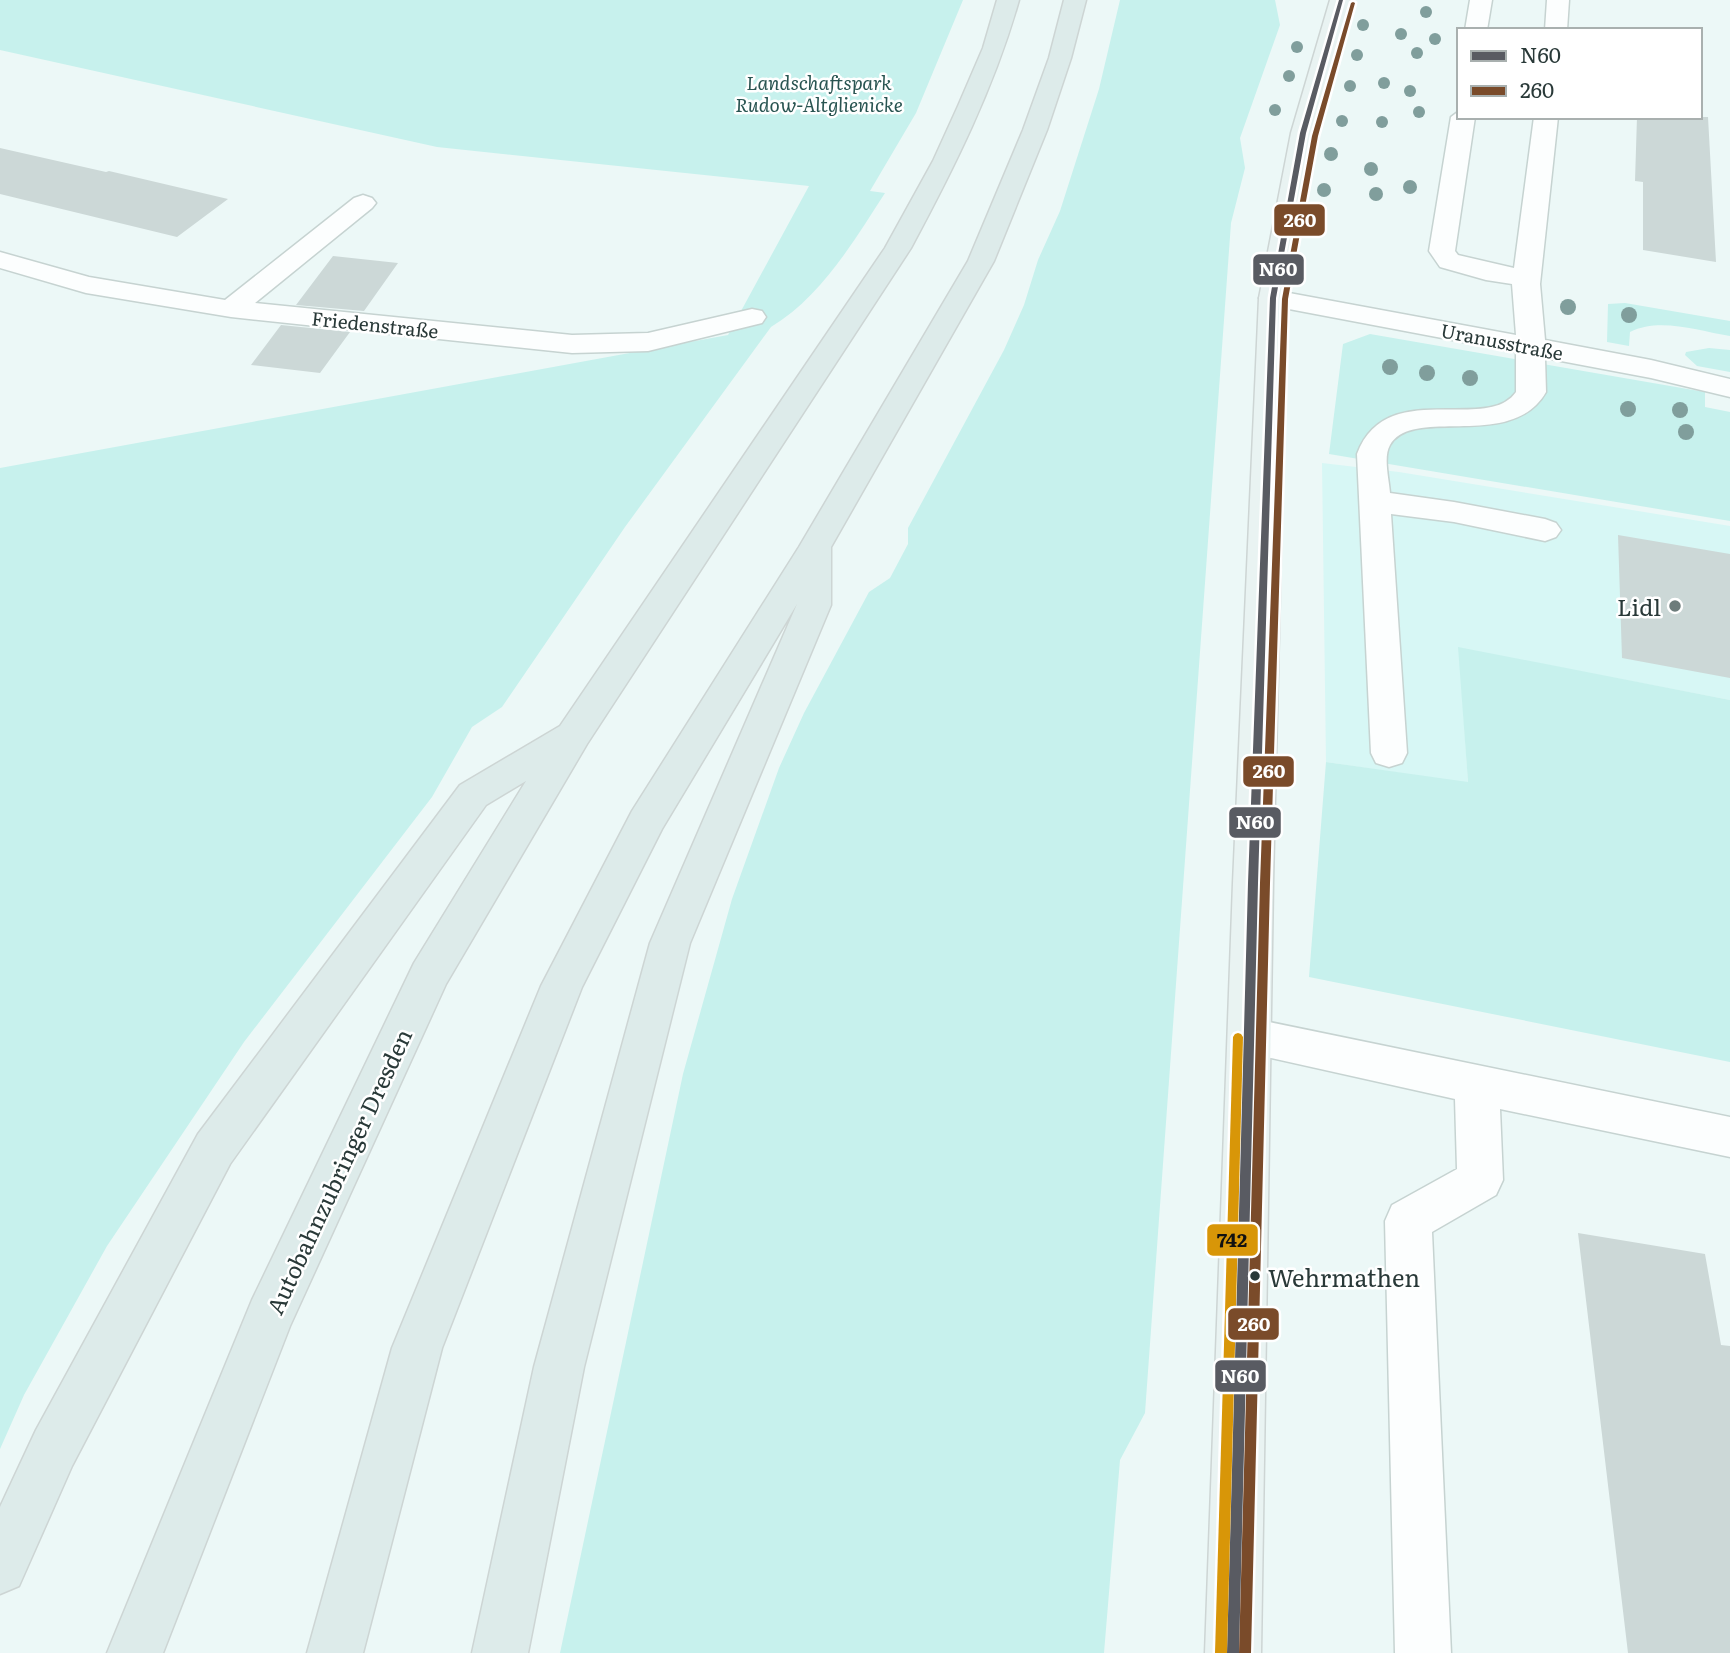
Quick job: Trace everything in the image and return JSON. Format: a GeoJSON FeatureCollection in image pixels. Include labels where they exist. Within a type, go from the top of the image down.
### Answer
{"type":"FeatureCollection","features":[{"type":"Feature","properties":{"kind":"highway","name":"Autobahnzubringer Dresden"},"geometry":{"type":"LineString","coordinates":[[139,1641],[269,1317],[429,975],[574,734],[898,248],[945,161],[970,106],[994,48],[1008,0]]}},
{"type":"Feature","properties":{"kind":"highway"},"geometry":{"type":"LineString","coordinates":[[335,1653],[417,1348],[562,986],[646,821],[815,547],[981,261],[1060,58],[1075,0]]}},
{"type":"Feature","properties":{"kind":"highway"},"geometry":{"type":"LineString","coordinates":[[500,1653],[559,1367],[670,943],[814,605],[815,547]]}},
{"type":"Feature","properties":{"kind":"highway"},"geometry":{"type":"LineString","coordinates":[[0,1567],[54,1448],[214,1149],[473,795],[574,734]]}},
{"type":"Feature","properties":{"kind":"main road"},"geometry":{"type":"LineString","coordinates":[[1233,1653],[1273,298],[1303,133],[1341,0]]}},
{"type":"Feature","properties":{"kind":"street"},"geometry":{"type":"LineString","coordinates":[[1476,28],[1481,0]]}},
{"type":"Feature","properties":{"kind":"street"},"geometry":{"type":"LineString","coordinates":[[1556,28],[1558,0]]}},
{"type":"Feature","properties":{"kind":"street"},"geometry":{"type":"LineString","coordinates":[[1463,119],[1442,251],[1449,261],[1486,272],[1527,278]]}},
{"type":"Feature","properties":{"kind":"street"},"geometry":{"type":"LineString","coordinates":[[1389,753],[1372,454],[1379,438],[1393,428],[1413,421],[1501,413],[1518,408],[1531,392],[1527,278],[1546,119]]}},
{"type":"Feature","properties":{"kind":"street"},"geometry":{"type":"LineString","coordinates":[[231,309],[363,203]]}},
{"type":"Feature","properties":{"kind":"street","name":"Friedenstraße"},"geometry":{"type":"LineString","coordinates":[[0,260],[86,285],[231,309],[572,344],[648,342],[751,317]]}},
{"type":"Feature","properties":{"kind":"street","name":"Uranusstraße"},"geometry":{"type":"LineString","coordinates":[[1273,298],[1651,369],[1730,388]]}},
{"type":"Feature","properties":{"kind":"street"},"geometry":{"type":"LineString","coordinates":[[1374,501],[1454,512],[1545,530]]}},
{"type":"Feature","properties":{"kind":"street"},"geometry":{"type":"LineString","coordinates":[[1250,1037],[1730,1137]]}},
{"type":"Feature","properties":{"kind":"street"},"geometry":{"type":"LineString","coordinates":[[1423,1653],[1408,1221],[1480,1180],[1477,1086]]}},
{"type":"Feature","properties":{"kind":"shaded area"},"geometry":{"type":"Polygon","coordinates":[[[1322,463],[1399,472],[1730,526],[1730,700],[1459,648],[1468,783],[1326,762],[1322,463]]]}},
{"type":"Feature","properties":{"kind":"green space","name":"Landschaftspark Rudow-Altglienicke"},"geometry":{"type":"Polygon","coordinates":[[[0,0],[963,0],[916,113],[870,191],[885,193],[861,230],[821,284],[806,300],[771,327],[625,527],[502,707],[472,727],[432,797],[244,1042],[107,1246],[24,1395],[0,1449],[0,468],[728,335],[809,186],[437,147],[0,50],[0,0]]]}},
{"type":"Feature","properties":{"kind":"green space"},"geometry":{"type":"Polygon","coordinates":[[[1120,0],[1275,0],[1280,25],[1240,138],[1245,168],[1231,223],[1145,1413],[1120,1460],[1104,1653],[560,1653],[683,1074],[732,899],[779,768],[804,713],[869,592],[890,578],[908,544],[908,528],[1004,350],[1024,305],[1038,260],[1060,211],[1099,89],[1120,0]]]}},
{"type":"Feature","properties":{"kind":"green space"},"geometry":{"type":"Polygon","coordinates":[[[1625,303],[1730,321],[1730,336],[1666,325],[1630,332],[1629,346],[1607,342],[1608,304],[1625,303]]]}},
{"type":"Feature","properties":{"kind":"green space"},"geometry":{"type":"Polygon","coordinates":[[[1370,334],[1705,392],[1705,407],[1730,412],[1730,521],[1329,454],[1343,344],[1370,334]]]}},
{"type":"Feature","properties":{"kind":"green space"},"geometry":{"type":"Polygon","coordinates":[[[1709,348],[1730,350],[1730,372],[1697,366],[1685,355],[1686,352],[1709,348]]]}},
{"type":"Feature","properties":{"kind":"green space"},"geometry":{"type":"Polygon","coordinates":[[[1458,647],[1730,700],[1730,1062],[1309,977],[1326,762],[1468,782],[1458,647]]]}},
{"type":"Feature","properties":{"kind":"building"},"geometry":{"type":"Polygon","coordinates":[[[1708,117],[1716,262],[1643,250],[1643,182],[1635,181],[1637,119],[1708,117]]]}},
{"type":"Feature","properties":{"kind":"building"},"geometry":{"type":"Polygon","coordinates":[[[0,148],[228,199],[177,237],[0,194],[0,148]]]}},
{"type":"Feature","properties":{"kind":"building"},"geometry":{"type":"Polygon","coordinates":[[[333,256],[398,263],[364,311],[296,305],[333,256]]]}},
{"type":"Feature","properties":{"kind":"building"},"geometry":{"type":"Polygon","coordinates":[[[281,325],[350,332],[320,373],[251,365],[281,325]]]}},
{"type":"Feature","properties":{"kind":"building","name":"Lidl"},"geometry":{"type":"Polygon","coordinates":[[[1618,535],[1730,554],[1730,678],[1622,658],[1618,535]]]}},
{"type":"Feature","properties":{"kind":"building"},"geometry":{"type":"Polygon","coordinates":[[[1578,1233],[1705,1254],[1721,1345],[1730,1346],[1730,1653],[1628,1653],[1578,1233]]]}},
{"type":"Feature","properties":{"kind":"transit line","name":"N60"},"geometry":{"type":"LineString","coordinates":[[1233,1653],[1253,883],[1273,298],[1303,133],[1341,0]]}},
{"type":"Feature","properties":{"kind":"transit line","name":"260"},"geometry":{"type":"LineString","coordinates":[[1245,1653],[1265,883],[1285,299],[1315,136],[1353,3]]}},
{"type":"Feature","properties":{"kind":"transit line","name":"742"},"geometry":{"type":"LineString","coordinates":[[1221,1653],[1238,1037]]}},
{"type":"Feature","properties":{"kind":"place","name":"Lidl"},"geometry":{"type":"Point","coordinates":[1675,606]}},
{"type":"Feature","properties":{"kind":"place","name":"Wehrmathen"},"geometry":{"type":"Point","coordinates":[1255,1276]}}]}
